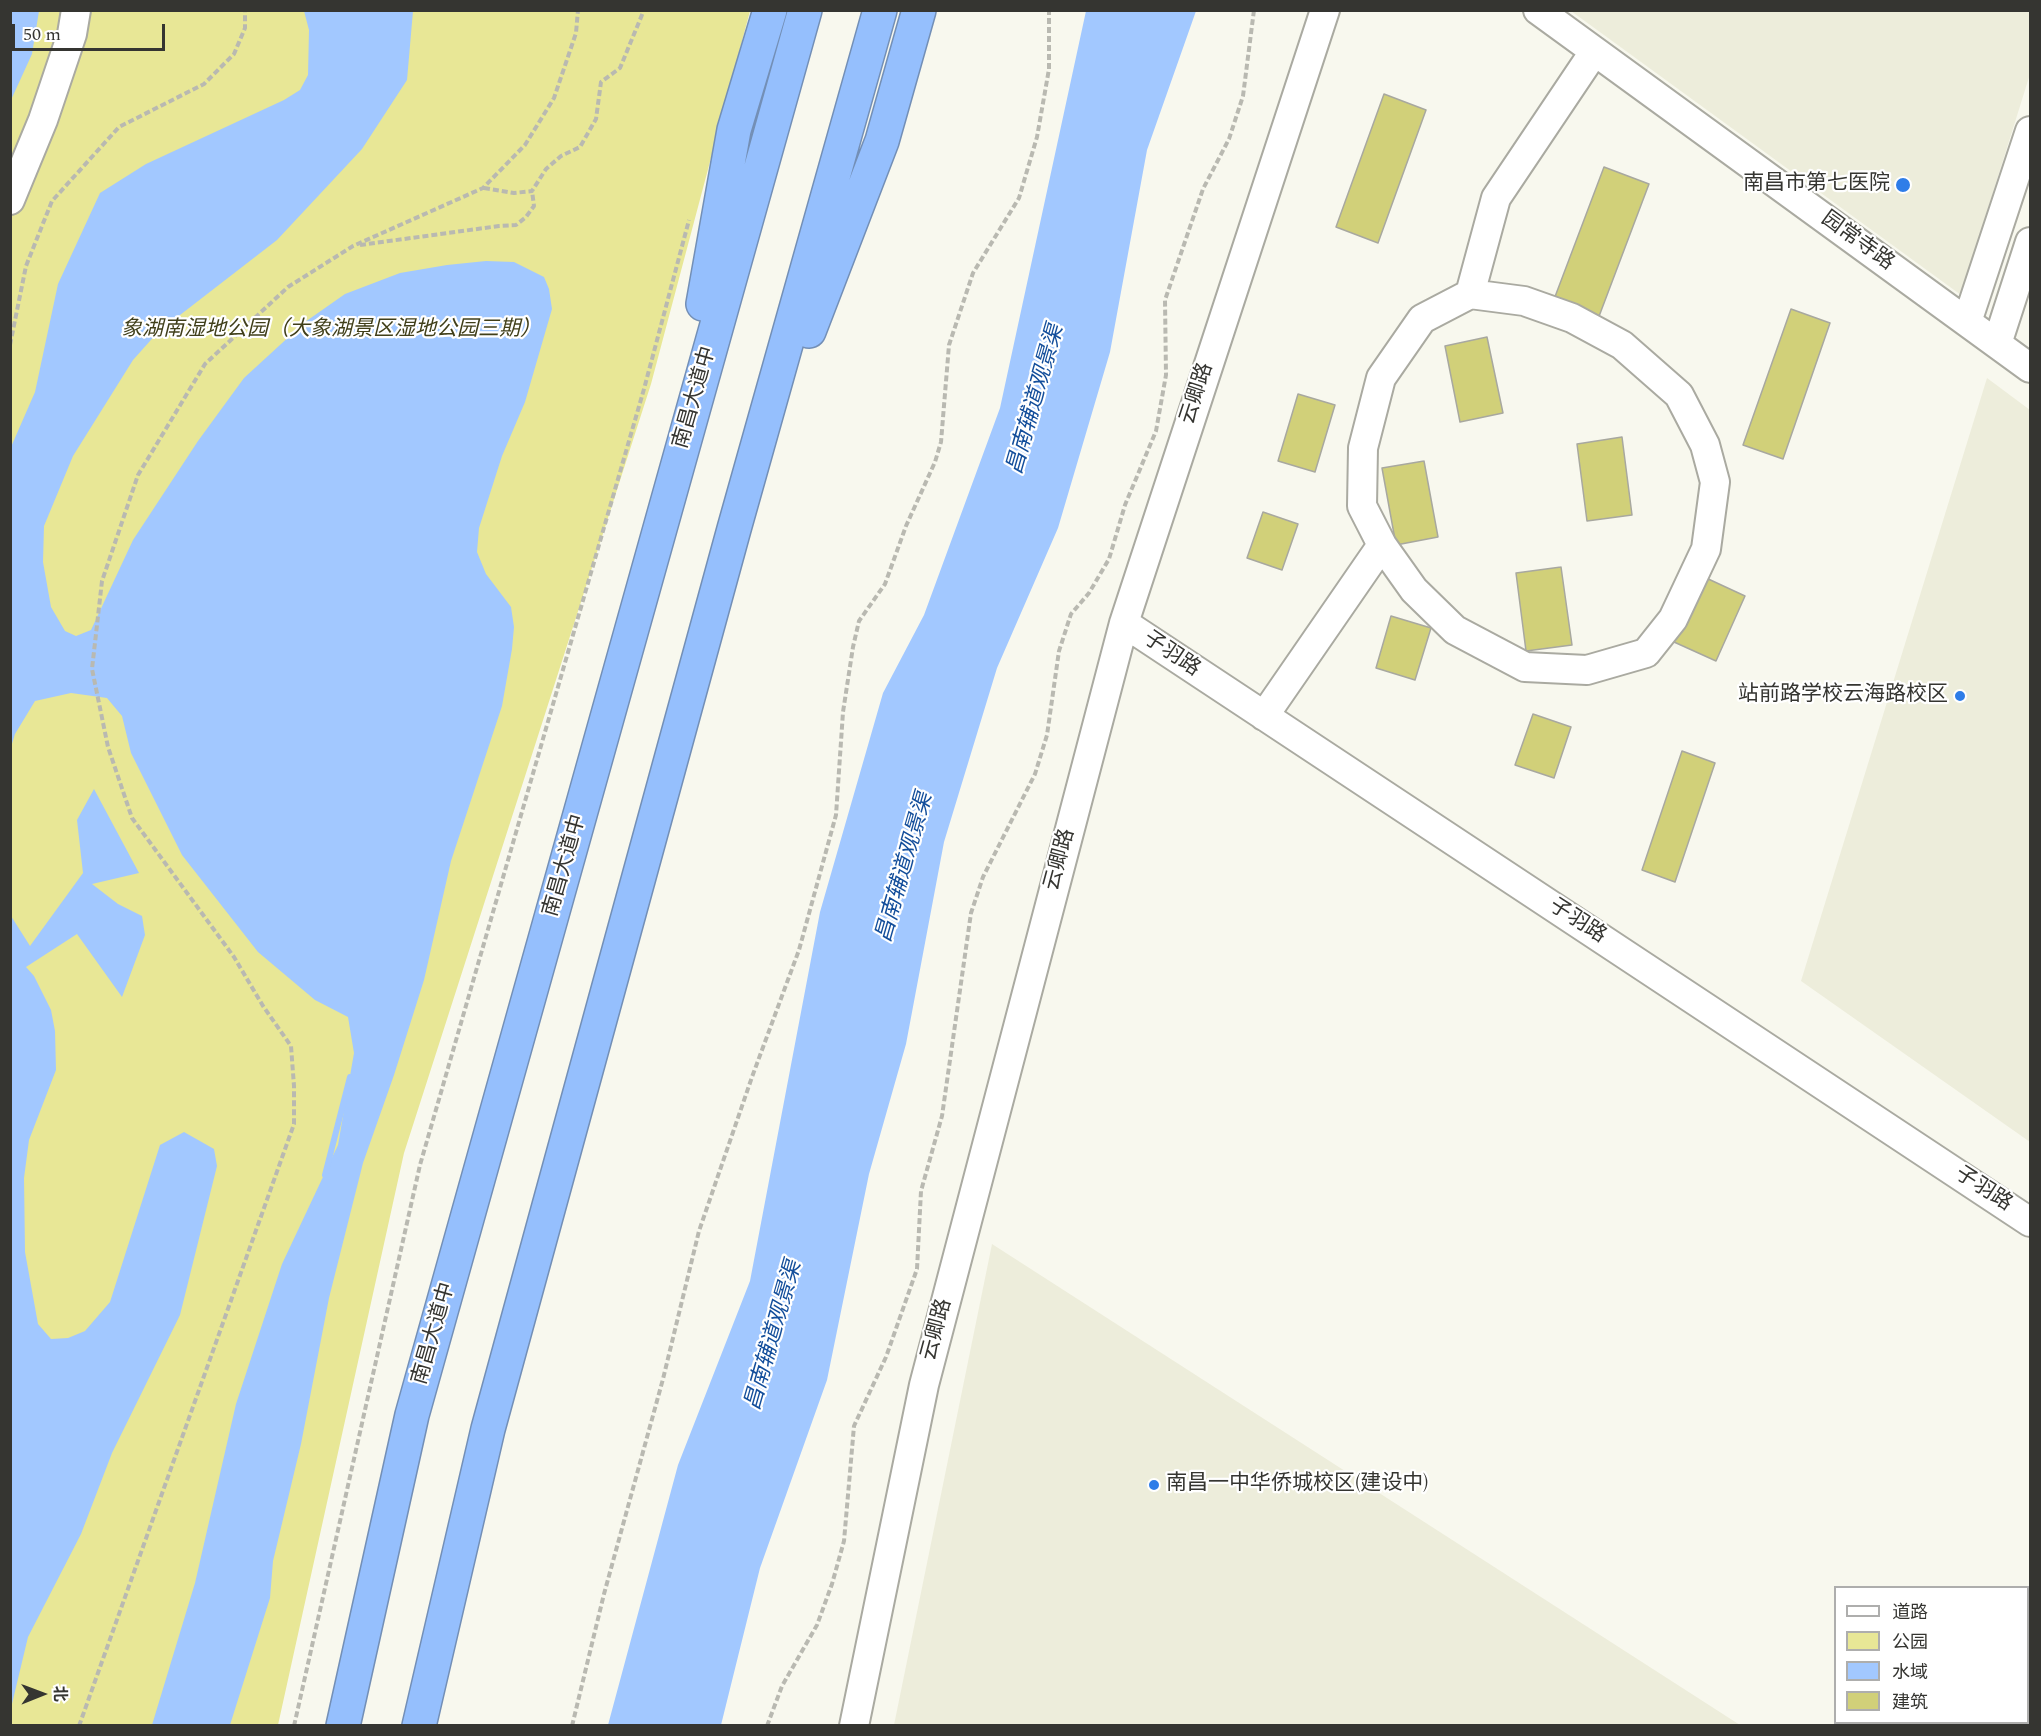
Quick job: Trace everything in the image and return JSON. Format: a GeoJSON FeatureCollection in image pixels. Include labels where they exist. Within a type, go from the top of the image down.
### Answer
{"type":"FeatureCollection","features":[{"type":"Feature","properties":{"kind":"highway"},"geometry":{"type":"LineString","coordinates":[[670,492],[734,130],[770,10]]}},
{"type":"Feature","properties":{"kind":"highway","name":"南昌大道中"},"geometry":{"type":"LineString","coordinates":[[343,1725],[412,1415],[805,10]]}},
{"type":"Feature","properties":{"kind":"highway"},"geometry":{"type":"LineString","coordinates":[[419,1725],[488,1429],[734,529],[880,10]]}},
{"type":"Feature","properties":{"kind":"highway"},"geometry":{"type":"LineString","coordinates":[[734,529],[882,141],[919,10]]}},
{"type":"Feature","properties":{"kind":"street"},"geometry":{"type":"LineString","coordinates":[[10,200],[43,120],[72,34],[76,10]]}},
{"type":"Feature","properties":{"kind":"street","name":"云卿路"},"geometry":{"type":"LineString","coordinates":[[854,1725],[924,1384],[1124,623],[1325,10]]}},
{"type":"Feature","properties":{"kind":"street","name":"园常寺路"},"geometry":{"type":"LineString","coordinates":[[1538,10],[2031,368]]}},
{"type":"Feature","properties":{"kind":"street"},"geometry":{"type":"LineString","coordinates":[[1470,294],[1496,198],[1594,52]]}},
{"type":"Feature","properties":{"kind":"street"},"geometry":{"type":"LineString","coordinates":[[1967,322],[2031,131]]}},
{"type":"Feature","properties":{"kind":"street"},"geometry":{"type":"LineString","coordinates":[[1997,344],[2031,242]]}},
{"type":"Feature","properties":{"kind":"street"},"geometry":{"type":"LineString","coordinates":[[1470,294],[1524,302],[1572,318],[1622,345],[1679,395],[1705,445],[1715,482],[1706,549],[1673,619],[1646,652],[1587,670],[1525,667],[1455,630],[1414,590],[1382,545],[1362,506],[1363,448],[1381,378],[1422,319],[1470,294]]}},
{"type":"Feature","properties":{"kind":"street"},"geometry":{"type":"LineString","coordinates":[[1264,716],[1382,545]]}},
{"type":"Feature","properties":{"kind":"street","name":"子羽路"},"geometry":{"type":"LineString","coordinates":[[1124,623],[2031,1222]]}},
{"type":"Feature","properties":{"kind":"path"},"geometry":{"type":"LineString","coordinates":[[10,345],[26,266],[52,201],[119,127],[204,84],[234,54],[245,28],[245,10]]}},
{"type":"Feature","properties":{"kind":"path"},"geometry":{"type":"LineString","coordinates":[[79,1725],[294,1124],[291,1046],[263,1006],[234,957],[132,818],[108,747],[92,669],[102,581],[138,475],[205,364],[288,287],[353,246],[483,188],[525,144],[554,98],[576,33],[578,10]]}},
{"type":"Feature","properties":{"kind":"path"},"geometry":{"type":"LineString","coordinates":[[353,246],[516,225],[526,217],[534,206],[532,191],[546,169],[561,156],[580,147],[596,119],[601,82],[620,68],[644,10]]}},
{"type":"Feature","properties":{"kind":"path"},"geometry":{"type":"LineString","coordinates":[[572,1725],[604,1594],[663,1379],[699,1231],[799,950],[836,815],[843,712],[853,647],[860,621],[885,584],[906,526],[935,462],[941,442],[949,345],[973,273],[1019,198],[1037,137],[1049,69],[1049,10]]}},
{"type":"Feature","properties":{"kind":"path"},"geometry":{"type":"LineString","coordinates":[[767,1725],[782,1686],[817,1625],[832,1584],[844,1541],[854,1426],[886,1357],[917,1269],[921,1191],[942,1116],[971,913],[983,877],[1035,774],[1047,735],[1059,651],[1071,614],[1089,592],[1109,559],[1125,505],[1156,431],[1166,375],[1165,300],[1203,189],[1229,139],[1243,96],[1254,10]]}},
{"type":"Feature","properties":{"kind":"path"},"geometry":{"type":"LineString","coordinates":[[483,188],[514,193],[532,191]]}},
{"type":"Feature","properties":{"kind":"path"},"geometry":{"type":"LineString","coordinates":[[294,1725],[420,1166],[644,389],[690,217]]}},
{"type":"Feature","properties":{"kind":"shaded area","name":"南昌市第七医院"},"geometry":{"type":"Polygon","coordinates":[[[1571,11],[2030,11],[2030,74],[1961,295],[1571,11]]]}},
{"type":"Feature","properties":{"kind":"shaded area","name":"站前路学校云海路校区"},"geometry":{"type":"Polygon","coordinates":[[[1987,378],[2030,410],[2030,1142],[1801,981],[1987,378]]]}},
{"type":"Feature","properties":{"kind":"shaded area","name":"南昌一中华侨城校区(建设中)"},"geometry":{"type":"Polygon","coordinates":[[[992,1244],[1740,1725],[894,1725],[992,1244]]]}},
{"type":"Feature","properties":{"kind":"green space","name":"象湖南湿地公园（大象湖景区湿地公园三期）"},"geometry":{"type":"Polygon","coordinates":[[[27,11],[750,11],[651,384],[404,1153],[278,1725],[11,1725],[10,64],[27,11]]]}},
{"type":"Feature","properties":{"kind":"water"},"geometry":{"type":"Polygon","coordinates":[[[11,10],[39,11],[32,54],[11,100],[11,10]]]}},
{"type":"Feature","properties":{"kind":"water"},"geometry":{"type":"Polygon","coordinates":[[[304,11],[413,11],[407,80],[362,149],[277,240],[158,332],[133,360],[73,456],[44,526],[43,562],[51,607],[65,631],[76,636],[91,630],[133,540],[198,441],[244,378],[305,322],[345,294],[400,273],[486,261],[514,262],[544,277],[549,289],[552,309],[525,402],[502,456],[479,528],[477,552],[486,574],[511,607],[514,627],[502,706],[451,861],[424,980],[363,1163],[329,1298],[301,1444],[273,1561],[270,1598],[230,1725],[152,1725],[195,1583],[236,1404],[282,1264],[338,1145],[354,1053],[348,1017],[315,1000],[258,952],[182,855],[131,753],[122,716],[107,698],[71,693],[35,701],[15,734],[11,747],[11,447],[35,392],[58,284],[100,193],[146,164],[284,100],[300,90],[308,75],[309,30],[304,11]]]}},
{"type":"Feature","properties":{"kind":"water","name":"昌南辅道观景渠"},"geometry":{"type":"Polygon","coordinates":[[[1086,11],[1196,11],[1147,150],[1110,352],[1058,528],[997,668],[944,842],[906,1044],[869,1174],[827,1380],[760,1568],[721,1725],[608,1725],[678,1465],[750,1281],[820,912],[883,693],[924,615],[1000,408],[1086,11]]]}},
{"type":"Feature","properties":{"kind":"water"},"geometry":{"type":"Polygon","coordinates":[[[94,789],[139,873],[92,884],[118,904],[142,916],[145,935],[122,997],[77,934],[26,967],[34,976],[51,1010],[55,1031],[56,1070],[29,1140],[24,1178],[25,1252],[38,1324],[51,1339],[68,1338],[85,1331],[110,1302],[160,1145],[184,1132],[214,1149],[217,1166],[180,1315],[112,1453],[81,1534],[28,1637],[11,1708],[11,916],[30,946],[83,873],[77,820],[94,789]]]}},
{"type":"Feature","properties":{"kind":"building"},"geometry":{"type":"Polygon","coordinates":[[[1384,94],[1426,110],[1378,243],[1336,227],[1384,94]]]}},
{"type":"Feature","properties":{"kind":"building"},"geometry":{"type":"Polygon","coordinates":[[[1604,167],[1649,184],[1598,319],[1553,302],[1604,167]]]}},
{"type":"Feature","properties":{"kind":"building"},"geometry":{"type":"Polygon","coordinates":[[[1791,309],[1830,323],[1783,459],[1743,445],[1791,309]]]}},
{"type":"Feature","properties":{"kind":"building"},"geometry":{"type":"Polygon","coordinates":[[[1487,337],[1503,413],[1460,422],[1445,346],[1487,337]]]}},
{"type":"Feature","properties":{"kind":"building"},"geometry":{"type":"Polygon","coordinates":[[[1298,394],[1335,405],[1315,472],[1278,461],[1298,394]]]}},
{"type":"Feature","properties":{"kind":"building"},"geometry":{"type":"Polygon","coordinates":[[[1622,437],[1632,515],[1587,521],[1577,444],[1622,437]]]}},
{"type":"Feature","properties":{"kind":"building"},"geometry":{"type":"Polygon","coordinates":[[[1424,461],[1438,537],[1396,545],[1382,468],[1424,461]]]}},
{"type":"Feature","properties":{"kind":"building"},"geometry":{"type":"Polygon","coordinates":[[[1263,512],[1298,524],[1282,570],[1247,558],[1263,512]]]}},
{"type":"Feature","properties":{"kind":"building"},"geometry":{"type":"Polygon","coordinates":[[[1561,567],[1572,645],[1526,651],[1516,573],[1561,567]]]}},
{"type":"Feature","properties":{"kind":"building"},"geometry":{"type":"Polygon","coordinates":[[[1704,577],[1745,596],[1716,661],[1674,642],[1704,577]]]}},
{"type":"Feature","properties":{"kind":"building"},"geometry":{"type":"Polygon","coordinates":[[[1391,616],[1431,628],[1415,680],[1376,668],[1391,616]]]}},
{"type":"Feature","properties":{"kind":"building"},"geometry":{"type":"Polygon","coordinates":[[[1533,714],[1571,727],[1554,778],[1515,765],[1533,714]]]}},
{"type":"Feature","properties":{"kind":"building"},"geometry":{"type":"Polygon","coordinates":[[[1682,751],[1715,763],[1675,882],[1642,870],[1682,751]]]}},
{"type":"Feature","properties":{"kind":"waterway"},"geometry":{"type":"LineString","coordinates":[[325,1175],[350,1077]]}},
{"type":"Feature","properties":{"kind":"place","name":"南昌市第七医院"},"geometry":{"type":"Point","coordinates":[1903,185]}},
{"type":"Feature","properties":{"kind":"place","name":"站前路学校云海路校区"},"geometry":{"type":"Point","coordinates":[1960,696]}},
{"type":"Feature","properties":{"kind":"place","name":"南昌一中华侨城校区(建设中)"},"geometry":{"type":"Point","coordinates":[1154,1485]}}]}
